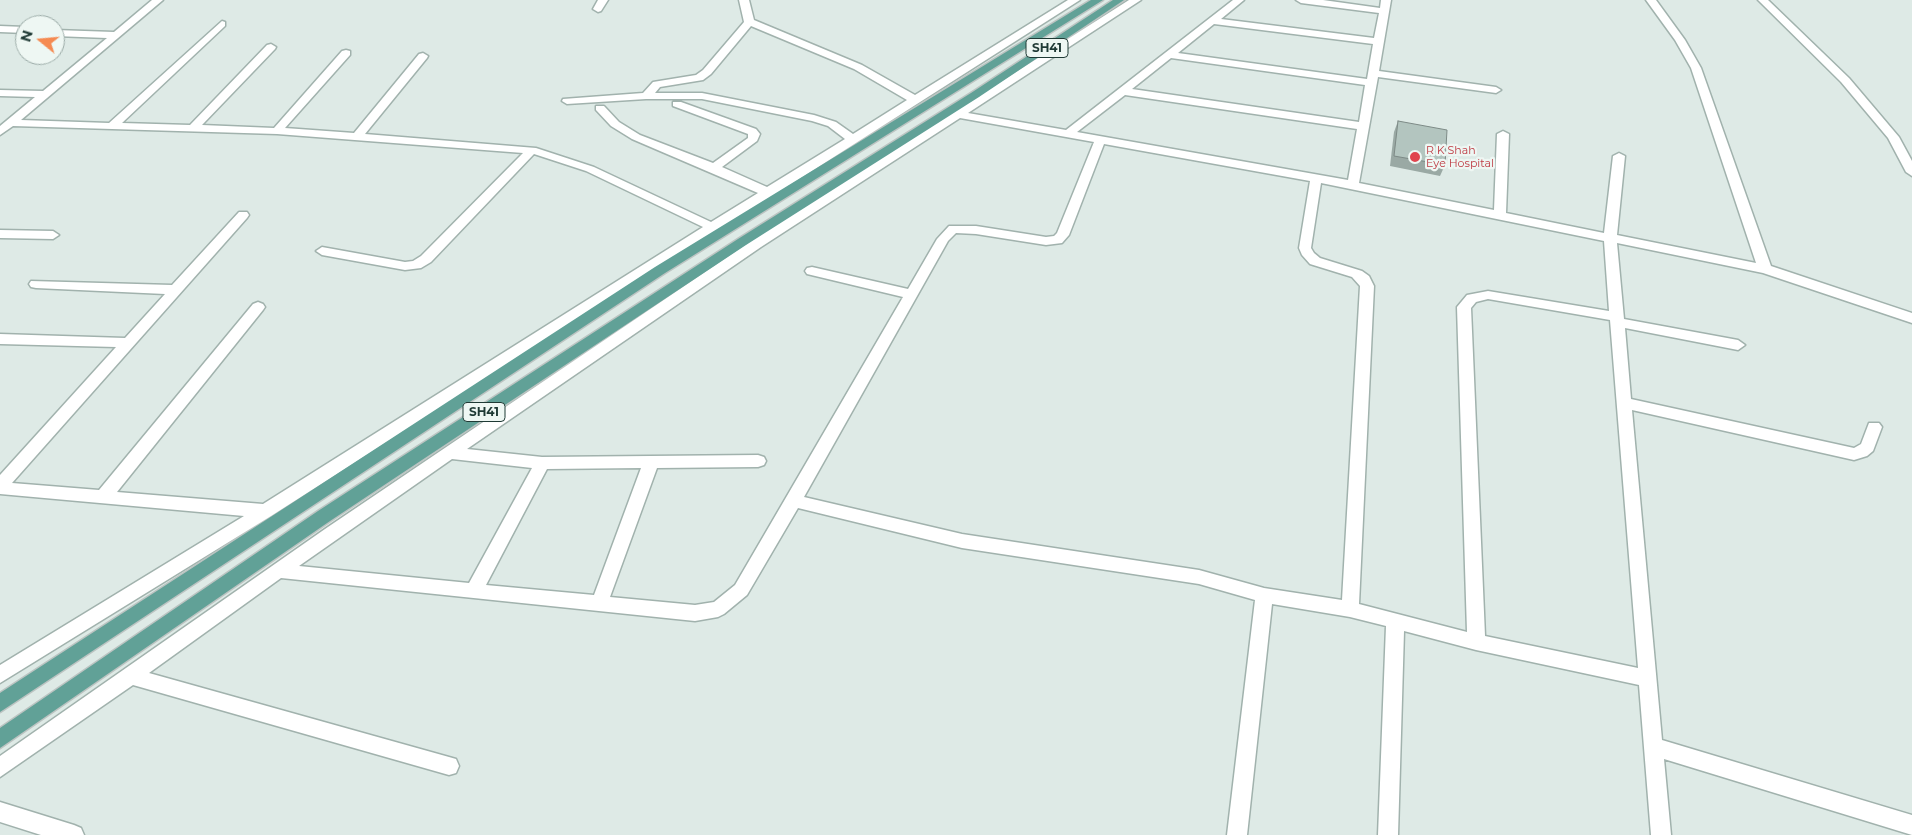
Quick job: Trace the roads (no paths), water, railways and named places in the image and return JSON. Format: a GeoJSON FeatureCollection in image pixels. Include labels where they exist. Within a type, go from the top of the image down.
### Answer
{"type":"FeatureCollection","features":[{"type":"Feature","properties":{"kind":"main road","name":"SH41"},"geometry":{"type":"LineString","coordinates":[[0,703],[660,270],[1098,0]]}},
{"type":"Feature","properties":{"kind":"main road","name":"SH41"},"geometry":{"type":"LineString","coordinates":[[0,739],[332,511],[742,242],[975,95],[1119,0]]}},
{"type":"Feature","properties":{"kind":"street"},"geometry":{"type":"LineString","coordinates":[[0,132],[158,0]]}},
{"type":"Feature","properties":{"kind":"street"},"geometry":{"type":"LineString","coordinates":[[744,0],[749,22]]}},
{"type":"Feature","properties":{"kind":"street"},"geometry":{"type":"LineString","coordinates":[[0,675],[265,510],[766,192],[1075,0]]}},
{"type":"Feature","properties":{"kind":"street"},"geometry":{"type":"LineString","coordinates":[[0,768],[279,571],[756,244],[1136,0]]}},
{"type":"Feature","properties":{"kind":"street"},"geometry":{"type":"LineString","coordinates":[[1068,134],[1239,0]]}},
{"type":"Feature","properties":{"kind":"street"},"geometry":{"type":"LineString","coordinates":[[1300,0],[1385,6],[1352,185]]}},
{"type":"Feature","properties":{"kind":"street"},"geometry":{"type":"LineString","coordinates":[[1651,0],[1680,40],[1696,68],[1765,269]]}},
{"type":"Feature","properties":{"kind":"street"},"geometry":{"type":"LineString","coordinates":[[1763,0],[1845,80],[1893,137],[1912,172]]}},
{"type":"Feature","properties":{"kind":"street"},"geometry":{"type":"LineString","coordinates":[[1212,21],[1378,42]]}},
{"type":"Feature","properties":{"kind":"street"},"geometry":{"type":"LineString","coordinates":[[646,96],[657,84],[704,75],[749,22]]}},
{"type":"Feature","properties":{"kind":"street"},"geometry":{"type":"LineString","coordinates":[[749,22],[858,67],[915,100]]}},
{"type":"Feature","properties":{"kind":"street"},"geometry":{"type":"LineString","coordinates":[[112,126],[222,24]]}},
{"type":"Feature","properties":{"kind":"street"},"geometry":{"type":"LineString","coordinates":[[0,29],[15,30]]}},
{"type":"Feature","properties":{"kind":"street"},"geometry":{"type":"LineString","coordinates":[[65,33],[116,35]]}},
{"type":"Feature","properties":{"kind":"street"},"geometry":{"type":"LineString","coordinates":[[192,129],[271,47]]}},
{"type":"Feature","properties":{"kind":"street"},"geometry":{"type":"LineString","coordinates":[[276,131],[346,53]]}},
{"type":"Feature","properties":{"kind":"street"},"geometry":{"type":"LineString","coordinates":[[1169,55],[1496,90]]}},
{"type":"Feature","properties":{"kind":"street"},"geometry":{"type":"LineString","coordinates":[[358,136],[423,56]]}},
{"type":"Feature","properties":{"kind":"street"},"geometry":{"type":"LineString","coordinates":[[1123,91],[1363,126]]}},
{"type":"Feature","properties":{"kind":"street"},"geometry":{"type":"LineString","coordinates":[[0,93],[44,94]]}},
{"type":"Feature","properties":{"kind":"street"},"geometry":{"type":"LineString","coordinates":[[567,101],[646,96],[702,96],[814,118],[832,124],[852,139]]}},
{"type":"Feature","properties":{"kind":"street"},"geometry":{"type":"LineString","coordinates":[[677,104],[752,131],[754,134],[753,139],[714,168]]}},
{"type":"Feature","properties":{"kind":"street"},"geometry":{"type":"LineString","coordinates":[[600,108],[615,124],[630,134],[714,168],[766,192]]}},
{"type":"Feature","properties":{"kind":"street"},"geometry":{"type":"LineString","coordinates":[[956,114],[1316,178],[1765,269],[1912,318]]}},
{"type":"Feature","properties":{"kind":"street"},"geometry":{"type":"LineString","coordinates":[[10,124],[276,131],[532,150],[590,169],[712,226]]}},
{"type":"Feature","properties":{"kind":"street"},"geometry":{"type":"LineString","coordinates":[[1500,215],[1503,134]]}},
{"type":"Feature","properties":{"kind":"street"},"geometry":{"type":"LineString","coordinates":[[279,571],[695,613],[718,609],[741,590],[794,501],[943,239],[953,229],[976,230],[1046,241],[1058,240],[1063,235],[1100,140]]}},
{"type":"Feature","properties":{"kind":"street"},"geometry":{"type":"LineString","coordinates":[[322,250],[405,266],[416,265],[426,259],[532,150]]}},
{"type":"Feature","properties":{"kind":"street"},"geometry":{"type":"LineString","coordinates":[[1619,156],[1610,238],[1661,835]]}},
{"type":"Feature","properties":{"kind":"street"},"geometry":{"type":"LineString","coordinates":[[1316,178],[1305,248],[1308,255],[1315,261],[1357,274],[1364,279],[1367,286],[1350,609]]}},
{"type":"Feature","properties":{"kind":"street"},"geometry":{"type":"LineString","coordinates":[[0,487],[243,215]]}},
{"type":"Feature","properties":{"kind":"street"},"geometry":{"type":"LineString","coordinates":[[0,234],[53,235]]}},
{"type":"Feature","properties":{"kind":"street"},"geometry":{"type":"LineString","coordinates":[[812,271],[912,295]]}},
{"type":"Feature","properties":{"kind":"street"},"geometry":{"type":"LineString","coordinates":[[36,284],[176,290]]}},
{"type":"Feature","properties":{"kind":"street"},"geometry":{"type":"LineString","coordinates":[[1476,642],[1464,307],[1472,298],[1488,295],[1617,319],[1738,345]]}},
{"type":"Feature","properties":{"kind":"street"},"geometry":{"type":"LineString","coordinates":[[104,496],[258,308]]}},
{"type":"Feature","properties":{"kind":"street"},"geometry":{"type":"LineString","coordinates":[[0,339],[128,343]]}},
{"type":"Feature","properties":{"kind":"street"},"geometry":{"type":"LineString","coordinates":[[1624,402],[1854,454],[1862,452],[1868,447],[1874,427]]}},
{"type":"Feature","properties":{"kind":"street"},"geometry":{"type":"LineString","coordinates":[[450,453],[542,463],[758,461]]}},
{"type":"Feature","properties":{"kind":"street"},"geometry":{"type":"LineString","coordinates":[[599,604],[651,462]]}},
{"type":"Feature","properties":{"kind":"street"},"geometry":{"type":"LineString","coordinates":[[474,591],[542,463]]}},
{"type":"Feature","properties":{"kind":"street"},"geometry":{"type":"LineString","coordinates":[[0,487],[265,510]]}},
{"type":"Feature","properties":{"kind":"street"},"geometry":{"type":"LineString","coordinates":[[794,501],[962,542],[1200,577],[1264,595],[1350,609],[1476,642],[1647,678]]}},
{"type":"Feature","properties":{"kind":"street"},"geometry":{"type":"LineString","coordinates":[[1237,835],[1264,595]]}},
{"type":"Feature","properties":{"kind":"street"},"geometry":{"type":"LineString","coordinates":[[1388,835],[1395,620]]}},
{"type":"Feature","properties":{"kind":"street"},"geometry":{"type":"LineString","coordinates":[[132,676],[449,766]]}},
{"type":"Feature","properties":{"kind":"street"},"geometry":{"type":"LineString","coordinates":[[1653,746],[1912,825]]}},
{"type":"Feature","properties":{"kind":"street"},"geometry":{"type":"LineString","coordinates":[[0,812],[74,835]]}},
{"type":"Feature","properties":{"kind":"place","name":"R K Shah Eye Hospital"},"geometry":{"type":"Point","coordinates":[1415,157]}}]}
